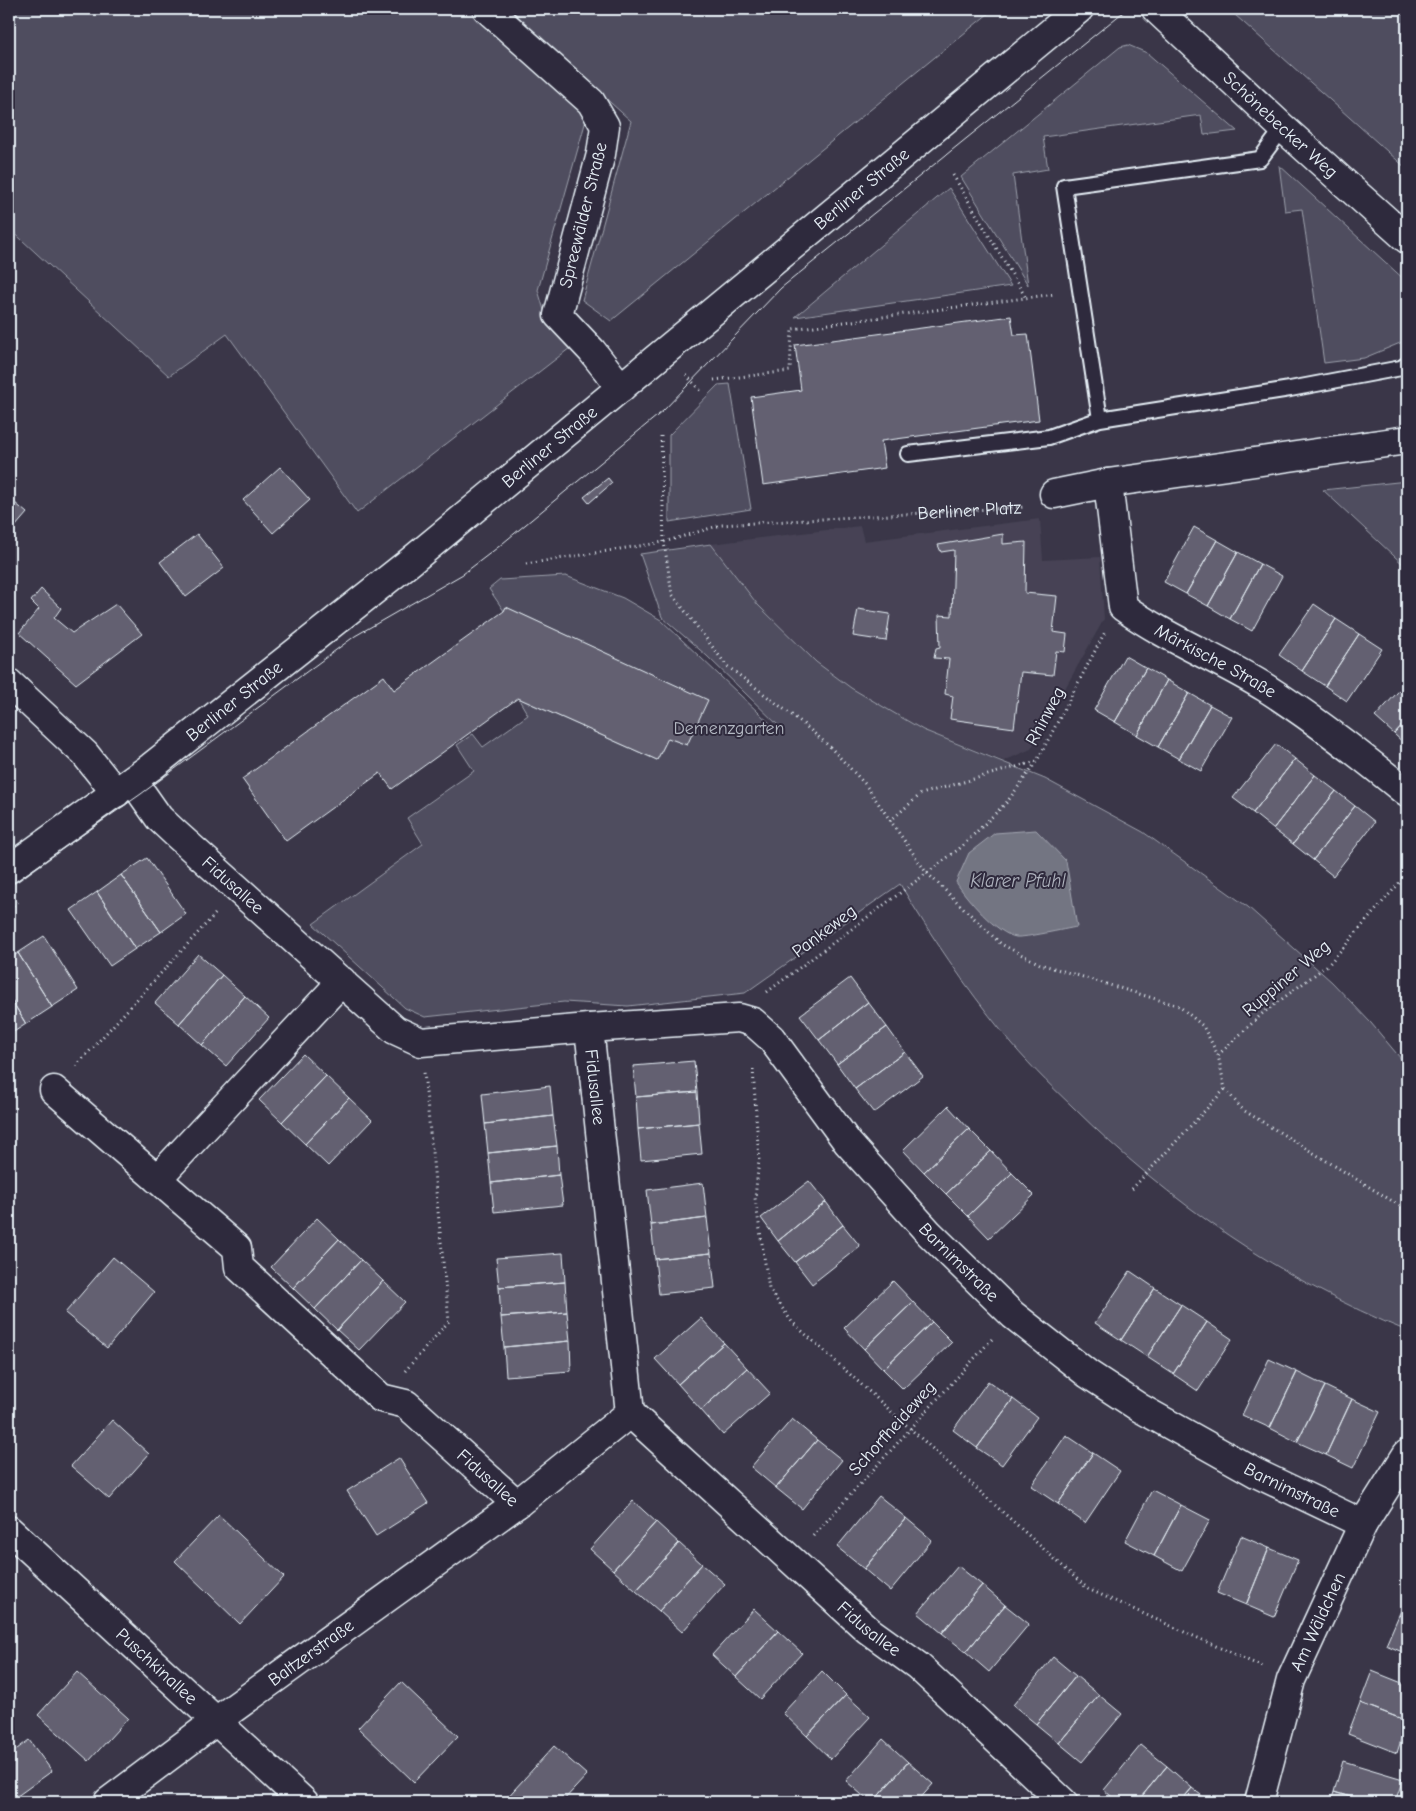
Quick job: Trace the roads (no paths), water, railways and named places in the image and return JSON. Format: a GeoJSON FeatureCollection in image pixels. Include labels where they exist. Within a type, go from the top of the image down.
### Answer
{"type":"FeatureCollection","features":[{"type":"Feature","properties":{"kind":"street","name":"Spreewälder Straße"},"geometry":{"type":"LineString","coordinates":[[487,9],[591,102],[605,126],[602,154],[558,315],[592,351],[621,388]]}},
{"type":"Feature","properties":{"kind":"street","name":"Berliner Straße"},"geometry":{"type":"LineString","coordinates":[[9,869],[124,787],[411,561],[1079,9]]}},
{"type":"Feature","properties":{"kind":"street","name":"Schönebecker Weg"},"geometry":{"type":"LineString","coordinates":[[1156,9],[1283,128],[1407,239]]}},
{"type":"Feature","properties":{"kind":"street"},"geometry":{"type":"LineString","coordinates":[[1054,494],[1108,483],[1407,440]]}},
{"type":"Feature","properties":{"kind":"street","name":"Märkische Straße"},"geometry":{"type":"LineString","coordinates":[[1108,483],[1123,607],[1144,622],[1265,688],[1348,745],[1407,793]]}},
{"type":"Feature","properties":{"kind":"street","name":"Fidusallee"},"geometry":{"type":"LineString","coordinates":[[9,683],[85,754],[160,818],[395,1030],[421,1042],[588,1028],[630,1413],[868,1630],[918,1666],[1063,1802]]}},
{"type":"Feature","properties":{"kind":"street"},"geometry":{"type":"LineString","coordinates":[[157,1179],[342,981]]}},
{"type":"Feature","properties":{"kind":"street","name":"Barnimstraße"},"geometry":{"type":"LineString","coordinates":[[588,1028],[739,1018],[753,1022],[771,1038],[848,1143],[929,1233],[1014,1315],[1088,1374],[1140,1408],[1256,1473],[1363,1524]]}},
{"type":"Feature","properties":{"kind":"street","name":"Fidusallee"},"geometry":{"type":"LineString","coordinates":[[54,1090],[237,1248],[239,1266],[381,1398],[406,1404],[517,1504],[630,1413]]}},
{"type":"Feature","properties":{"kind":"street","name":"Am Wäldchen"},"geometry":{"type":"LineString","coordinates":[[1258,1802],[1291,1680],[1363,1524],[1407,1454]]}},
{"type":"Feature","properties":{"kind":"street","name":"Baltzerstraße"},"geometry":{"type":"LineString","coordinates":[[108,1802],[216,1721],[517,1504]]}},
{"type":"Feature","properties":{"kind":"street","name":"Puschkinallee"},"geometry":{"type":"LineString","coordinates":[[9,1530],[304,1802]]}},
{"type":"Feature","properties":{"kind":"lane"},"geometry":{"type":"LineString","coordinates":[[1100,419],[1064,186],[1260,158],[1283,128]]}},
{"type":"Feature","properties":{"kind":"lane"},"geometry":{"type":"LineString","coordinates":[[908,454],[1049,437],[1100,419],[1290,389],[1401,368],[1407,364]]}},
{"type":"Feature","properties":{"kind":"water","name":"Klarer Pfuhl"},"geometry":{"type":"Polygon","coordinates":[[[1036,830],[1066,861],[1077,927],[1016,937],[1008,934],[991,922],[974,906],[956,882],[969,853],[995,833],[1036,830]]]}},
{"type":"Feature","properties":{"kind":"tram line"},"geometry":{"type":"LineString","coordinates":[[9,886],[141,794],[355,636],[463,574],[497,548],[663,411],[781,288],[1127,9]]}},
{"type":"Feature","properties":{"kind":"park label","name":"Demenzgarten"},"geometry":{"type":"Point","coordinates":[729,728]}}]}
